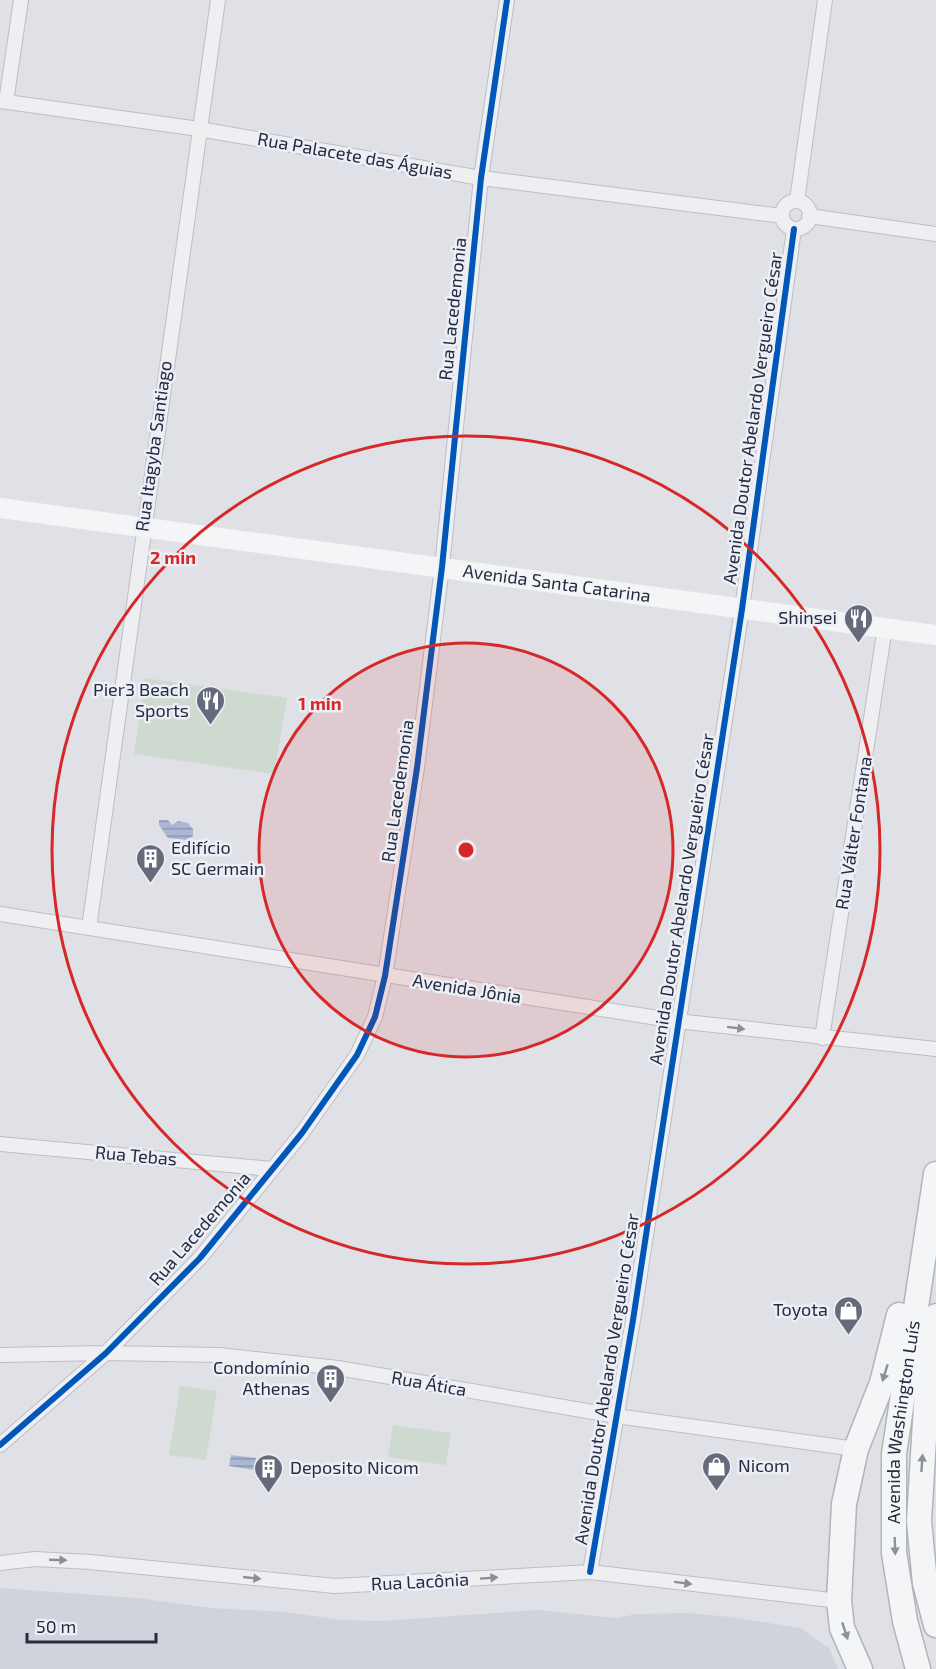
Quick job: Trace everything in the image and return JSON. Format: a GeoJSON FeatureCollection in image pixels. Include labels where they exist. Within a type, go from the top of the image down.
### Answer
{"type":"FeatureCollection","features":[{"type":"Feature","properties":{"kind":"highway","name":"Avenida Washington Luís"},"geometry":{"type":"LineString","coordinates":[[918,1669],[905,1621],[894,1553],[894,1454],[936,1174]]}},
{"type":"Feature","properties":{"kind":"highway"},"geometry":{"type":"LineString","coordinates":[[860,1669],[842,1628],[839,1600],[844,1504],[856,1449],[882,1383],[900,1314],[920,1280]]}},
{"type":"Feature","properties":{"kind":"highway","name":"Avenida Washington Luís"},"geometry":{"type":"LineString","coordinates":[[936,1316],[927,1389],[919,1521],[925,1583],[936,1625]]}},
{"type":"Feature","properties":{"kind":"street"},"geometry":{"type":"LineString","coordinates":[[3,101],[21,0]]}},
{"type":"Feature","properties":{"kind":"street","name":"Rua Itagyba Santiago"},"geometry":{"type":"LineString","coordinates":[[88,928],[218,0]]}},
{"type":"Feature","properties":{"kind":"street","name":"Rua Lacedemonia"},"geometry":{"type":"LineString","coordinates":[[0,1445],[106,1353],[200,1258],[302,1132],[357,1055],[375,1017],[385,976],[417,768],[442,567],[481,178],[507,0]]}},
{"type":"Feature","properties":{"kind":"street"},"geometry":{"type":"LineString","coordinates":[[797,201],[825,0]]}},
{"type":"Feature","properties":{"kind":"street","name":"Rua Palacete das Águias"},"geometry":{"type":"LineString","coordinates":[[3,101],[199,129],[481,178],[782,216]]}},
{"type":"Feature","properties":{"kind":"street"},"geometry":{"type":"LineString","coordinates":[[797,201],[807,208],[809,216],[806,224],[794,229],[785,224],[782,216],[788,204],[797,201]]}},
{"type":"Feature","properties":{"kind":"street"},"geometry":{"type":"LineString","coordinates":[[809,216],[936,234]]}},
{"type":"Feature","properties":{"kind":"street","name":"Avenida Doutor Abelardo Vergueiro César"},"geometry":{"type":"LineString","coordinates":[[590,1572],[633,1320],[742,609],[794,229]]}},
{"type":"Feature","properties":{"kind":"street","name":"Avenida Santa Catarina"},"geometry":{"type":"LineString","coordinates":[[0,508],[936,635]]}},
{"type":"Feature","properties":{"kind":"street","name":"Rua Válter Fontana"},"geometry":{"type":"LineString","coordinates":[[822,1038],[885,627]]}},
{"type":"Feature","properties":{"kind":"street","name":"Avenida Jônia"},"geometry":{"type":"LineString","coordinates":[[0,914],[678,1021],[936,1049]]}},
{"type":"Feature","properties":{"kind":"street","name":"Rua Tebas"},"geometry":{"type":"LineString","coordinates":[[0,1144],[272,1169]]}},
{"type":"Feature","properties":{"kind":"street","name":"Rua Ática"},"geometry":{"type":"LineString","coordinates":[[0,1355],[106,1353],[219,1355],[338,1368],[616,1416],[856,1449]]}},
{"type":"Feature","properties":{"kind":"street","name":"Rua Lacônia"},"geometry":{"type":"LineString","coordinates":[[0,1563],[35,1559],[90,1562],[335,1586],[590,1572],[839,1600]]}},
{"type":"Feature","properties":{"kind":"shaded area","name":"Pier3 Beach Sports"},"geometry":{"type":"Polygon","coordinates":[[[145,678],[287,698],[274,774],[134,754],[145,678]]]}},
{"type":"Feature","properties":{"kind":"shaded area"},"geometry":{"type":"Polygon","coordinates":[[[180,1386],[217,1391],[206,1460],[169,1455],[180,1386]]]}},
{"type":"Feature","properties":{"kind":"shaded area"},"geometry":{"type":"Polygon","coordinates":[[[393,1425],[451,1433],[446,1465],[388,1457],[393,1425]]]}},
{"type":"Feature","properties":{"kind":"shaded area"},"geometry":{"type":"Polygon","coordinates":[[[0,1588],[137,1598],[211,1608],[284,1612],[342,1620],[382,1621],[538,1610],[616,1618],[637,1614],[688,1613],[730,1617],[800,1628],[829,1648],[838,1669],[0,1669],[0,1588]]]}},
{"type":"Feature","properties":{"kind":"water"},"geometry":{"type":"Polygon","coordinates":[[[159,820],[168,820],[172,825],[178,821],[188,823],[193,829],[193,836],[186,840],[168,838],[159,825],[159,820]]]}},
{"type":"Feature","properties":{"kind":"water"},"geometry":{"type":"Polygon","coordinates":[[[231,1455],[256,1458],[254,1470],[229,1466],[231,1455]]]}},
{"type":"Feature","properties":{"kind":"cycle path"},"geometry":{"type":"LineString","coordinates":[[0,1445],[106,1353],[200,1258],[302,1133],[357,1055],[375,1017],[385,976],[417,768],[442,567],[481,178],[507,0]]}},
{"type":"Feature","properties":{"kind":"cycle path"},"geometry":{"type":"LineString","coordinates":[[590,1572],[633,1320],[742,609],[794,229]]}},
{"type":"Feature","properties":{"kind":"place","name":"Shinsei"},"geometry":{"type":"Point","coordinates":[858,644]}},
{"type":"Feature","properties":{"kind":"place","name":"Pier3 Beach Sports"},"geometry":{"type":"Point","coordinates":[210,726]}},
{"type":"Feature","properties":{"kind":"place","name":"Edifício SC Germain"},"geometry":{"type":"Point","coordinates":[150,884]}},
{"type":"Feature","properties":{"kind":"place","name":"Toyota"},"geometry":{"type":"Point","coordinates":[849,1336]}},
{"type":"Feature","properties":{"kind":"place","name":"Condomínio Athenas"},"geometry":{"type":"Point","coordinates":[331,1404]}},
{"type":"Feature","properties":{"kind":"place","name":"Nicom"},"geometry":{"type":"Point","coordinates":[717,1492]}},
{"type":"Feature","properties":{"kind":"place","name":"Deposito Nicom"},"geometry":{"type":"Point","coordinates":[269,1494]}}]}
